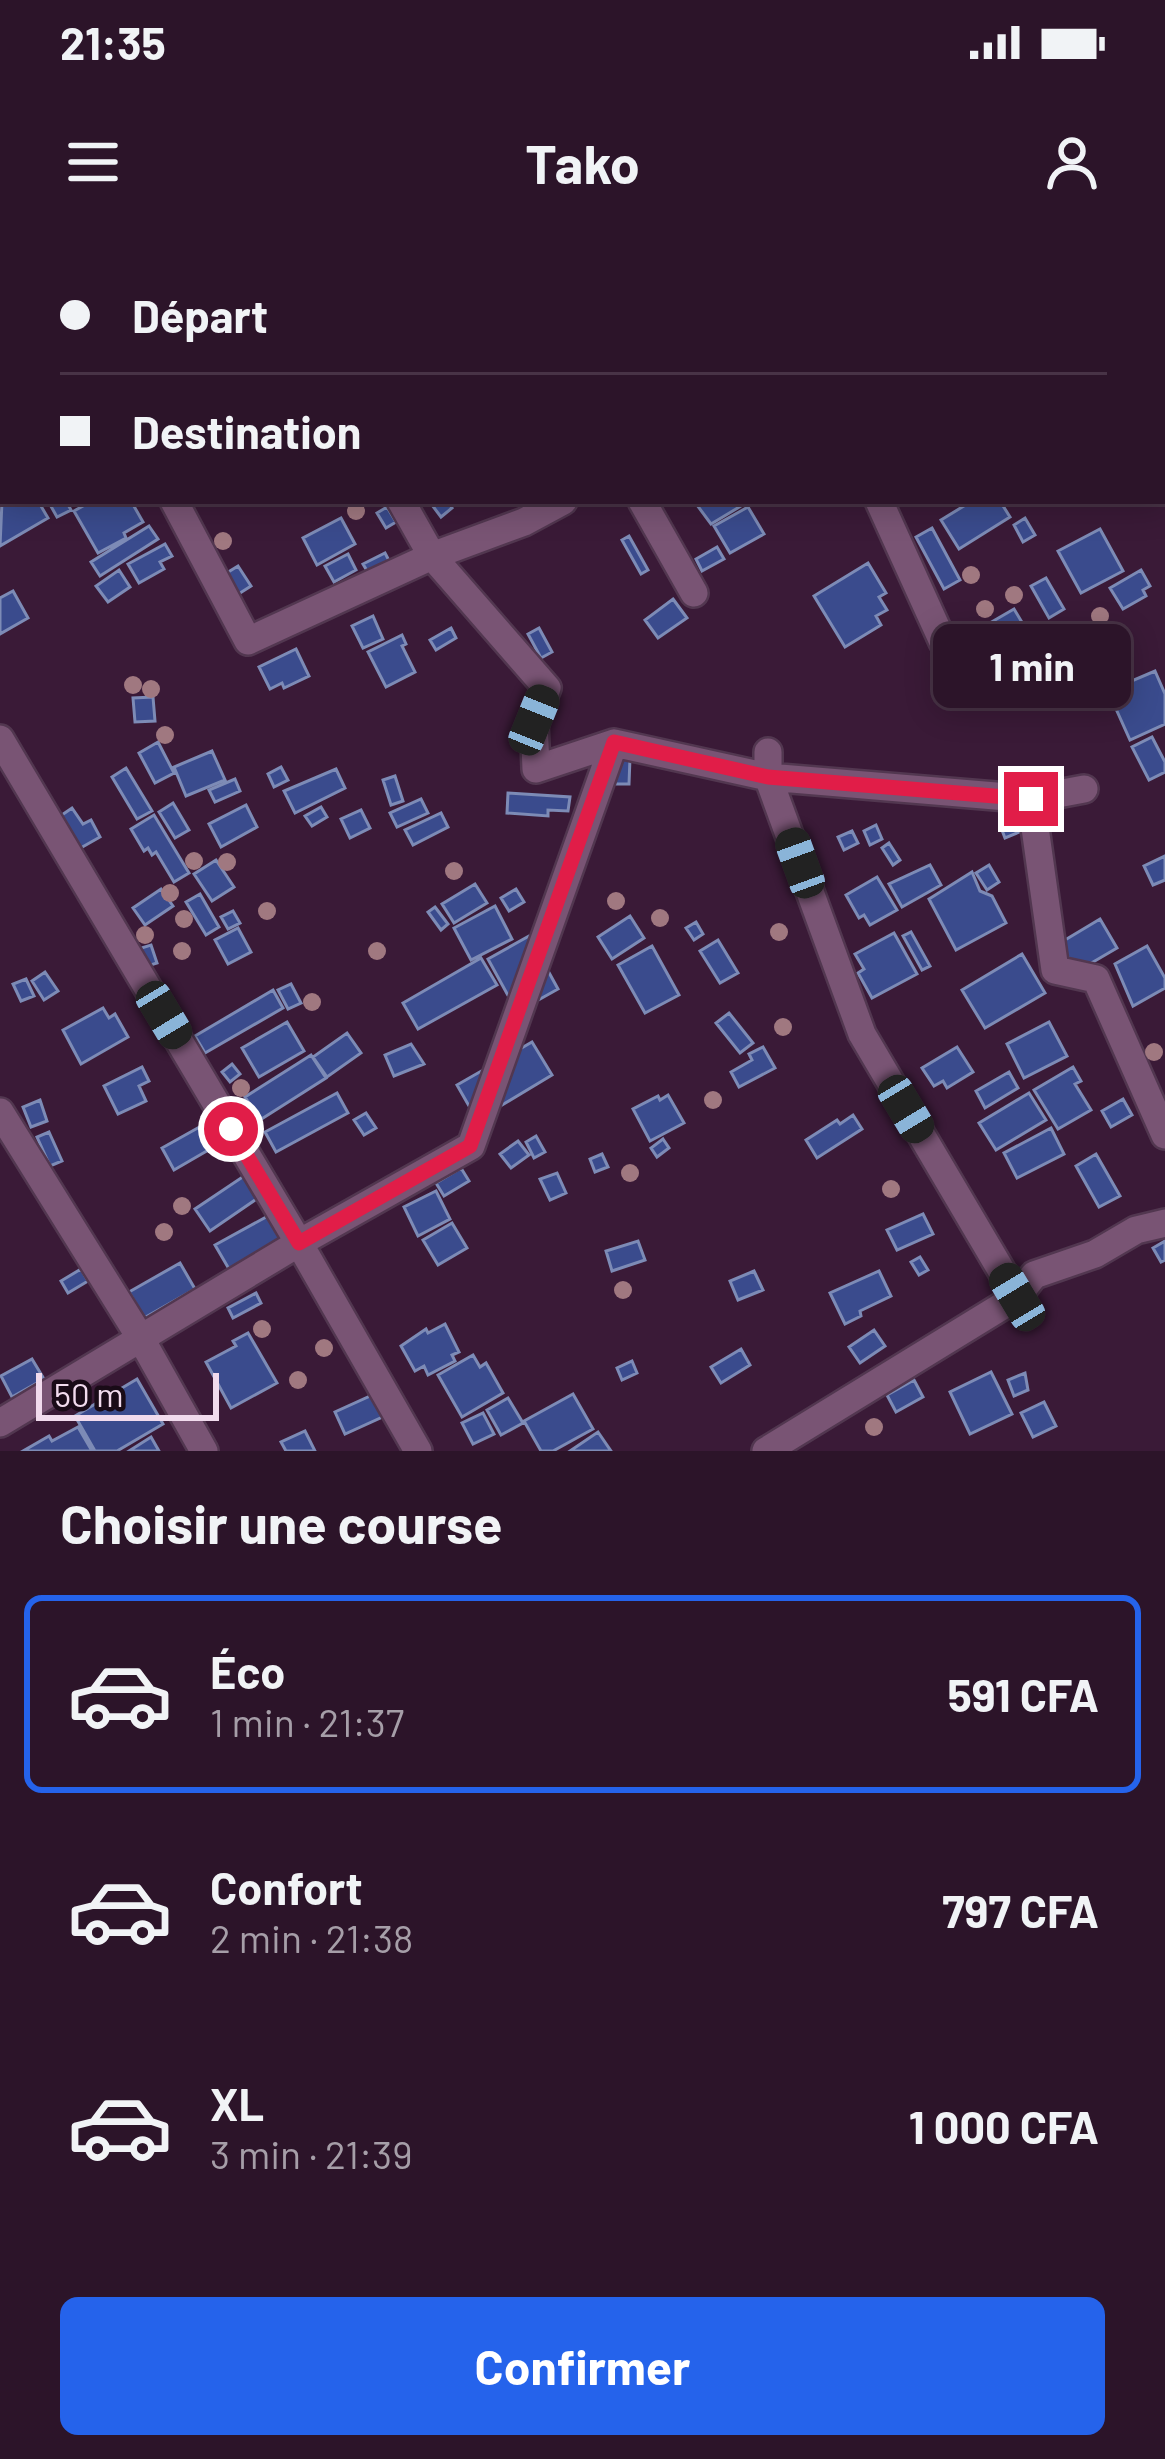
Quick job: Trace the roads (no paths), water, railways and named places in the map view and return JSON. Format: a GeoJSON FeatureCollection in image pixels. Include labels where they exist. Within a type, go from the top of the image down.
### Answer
{"type":"FeatureCollection","features":[{"type":"Feature","properties":{"kind":"street"},"geometry":{"type":"LineString","coordinates":[[176,504],[248,641],[557,504]]}},
{"type":"Feature","properties":{"kind":"street"},"geometry":{"type":"LineString","coordinates":[[403,504],[432,556],[547,688],[534,720],[536,769],[614,742],[1031,799],[1084,789]]}},
{"type":"Feature","properties":{"kind":"street"},"geometry":{"type":"LineString","coordinates":[[643,504],[694,593]]}},
{"type":"Feature","properties":{"kind":"street"},"geometry":{"type":"LineString","coordinates":[[880,504],[944,642]]}},
{"type":"Feature","properties":{"kind":"street"},"geometry":{"type":"LineString","coordinates":[[0,739],[418,1451]]}},
{"type":"Feature","properties":{"kind":"street"},"geometry":{"type":"LineString","coordinates":[[0,1423],[470,1146],[614,742]]}},
{"type":"Feature","properties":{"kind":"street"},"geometry":{"type":"LineString","coordinates":[[768,765],[862,1034],[1017,1297]]}},
{"type":"Feature","properties":{"kind":"street"},"geometry":{"type":"LineString","coordinates":[[1031,799],[1055,970],[1096,979],[1165,1136]]}},
{"type":"Feature","properties":{"kind":"street"},"geometry":{"type":"LineString","coordinates":[[0,1112],[140,1337],[204,1451]]}},
{"type":"Feature","properties":{"kind":"street"},"geometry":{"type":"LineString","coordinates":[[766,1451],[1017,1297],[1034,1275],[1095,1253],[1136,1230],[1165,1223]]}}]}
